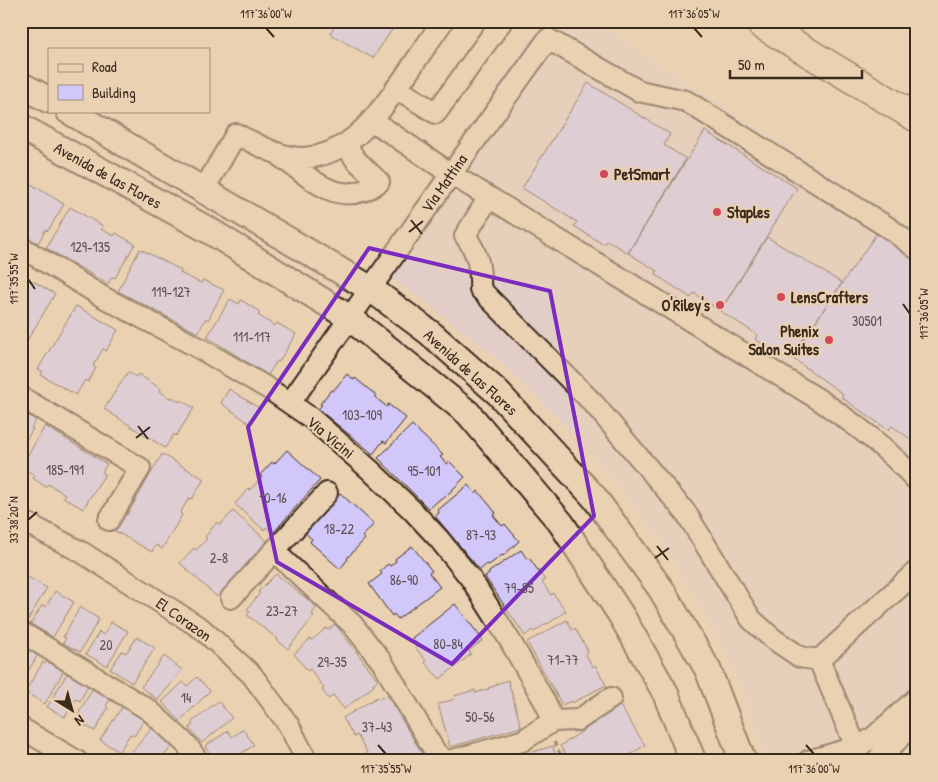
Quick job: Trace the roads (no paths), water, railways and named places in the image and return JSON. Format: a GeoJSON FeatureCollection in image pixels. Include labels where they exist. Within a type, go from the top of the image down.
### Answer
{"type":"FeatureCollection","features":[{"type":"Feature","properties":{"kind":"highway"},"geometry":{"type":"LineString","coordinates":[[758,21],[917,118]]}},
{"type":"Feature","properties":{"kind":"highway"},"geometry":{"type":"LineString","coordinates":[[776,21],[917,101]]}},
{"type":"Feature","properties":{"kind":"main road"},"geometry":{"type":"LineString","coordinates":[[21,85],[48,99]]}},
{"type":"Feature","properties":{"kind":"main road","name":"Avenida de las Flores"},"geometry":{"type":"LineString","coordinates":[[71,112],[371,289],[430,333],[497,392],[594,497],[662,588],[708,670],[743,761]]}},
{"type":"Feature","properties":{"kind":"main road","name":"Avenida de las Flores"},"geometry":{"type":"LineString","coordinates":[[21,127],[210,231],[350,318],[468,413],[561,523],[621,615],[664,692],[693,761]]}},
{"type":"Feature","properties":{"kind":"street"},"geometry":{"type":"LineString","coordinates":[[274,153],[302,158],[317,156],[345,144],[372,121],[443,21]]}},
{"type":"Feature","properties":{"kind":"street"},"geometry":{"type":"LineString","coordinates":[[396,88],[436,114],[502,21]]}},
{"type":"Feature","properties":{"kind":"street","name":"Via Mattina"},"geometry":{"type":"LineString","coordinates":[[290,402],[548,39],[640,91],[686,100],[889,228],[917,249]]}},
{"type":"Feature","properties":{"kind":"street"},"geometry":{"type":"LineString","coordinates":[[372,121],[451,174],[818,399],[859,427],[896,458],[917,481]]}},
{"type":"Feature","properties":{"kind":"street"},"geometry":{"type":"LineString","coordinates":[[203,190],[236,134],[274,153],[327,190],[341,194],[357,193],[370,189],[379,182],[356,160],[345,144]]}},
{"type":"Feature","properties":{"kind":"street"},"geometry":{"type":"LineString","coordinates":[[490,197],[465,236],[476,253],[481,278],[480,289],[594,404],[680,506],[750,619],[772,638],[800,657],[819,660]]}},
{"type":"Feature","properties":{"kind":"street","name":"Via Vicini"},"geometry":{"type":"LineString","coordinates":[[21,247],[103,297],[199,348],[290,402],[369,469],[439,539],[471,580],[509,638],[546,704],[553,721]]}},
{"type":"Feature","properties":{"kind":"street"},"geometry":{"type":"LineString","coordinates":[[21,397],[140,468],[109,520]]}},
{"type":"Feature","properties":{"kind":"street"},"geometry":{"type":"LineString","coordinates":[[231,598],[327,493]]}},
{"type":"Feature","properties":{"kind":"street","name":"El Corazon"},"geometry":{"type":"LineString","coordinates":[[21,520],[83,554],[202,629],[252,675],[288,724],[307,761]]}},
{"type":"Feature","properties":{"kind":"street"},"geometry":{"type":"LineString","coordinates":[[274,551],[352,624],[382,662],[436,753],[448,761],[522,741],[553,721],[578,720],[611,698]]}},
{"type":"Feature","properties":{"kind":"street"},"geometry":{"type":"LineString","coordinates":[[819,660],[917,571]]}},
{"type":"Feature","properties":{"kind":"street"},"geometry":{"type":"LineString","coordinates":[[21,632],[149,710],[188,745],[198,761]]}},
{"type":"Feature","properties":{"kind":"street"},"geometry":{"type":"LineString","coordinates":[[819,660],[857,754]]}},
{"type":"Feature","properties":{"kind":"street"},"geometry":{"type":"LineString","coordinates":[[808,761],[857,754],[917,698]]}},
{"type":"Feature","properties":{"kind":"street"},"geometry":{"type":"LineString","coordinates":[[876,761],[917,721]]}},
{"type":"Feature","properties":{"kind":"street"},"geometry":{"type":"LineString","coordinates":[[21,728],[77,761]]}},
{"type":"Feature","properties":{"kind":"place","name":"PetSmart"},"geometry":{"type":"Point","coordinates":[604,174]}},
{"type":"Feature","properties":{"kind":"place","name":"Staples"},"geometry":{"type":"Point","coordinates":[717,212]}},
{"type":"Feature","properties":{"kind":"place","name":"LensCrafters"},"geometry":{"type":"Point","coordinates":[781,297]}},
{"type":"Feature","properties":{"kind":"place","name":"O'Riley's"},"geometry":{"type":"Point","coordinates":[720,305]}},
{"type":"Feature","properties":{"kind":"place","name":"Phenix Salon Suites"},"geometry":{"type":"Point","coordinates":[829,340]}}]}
